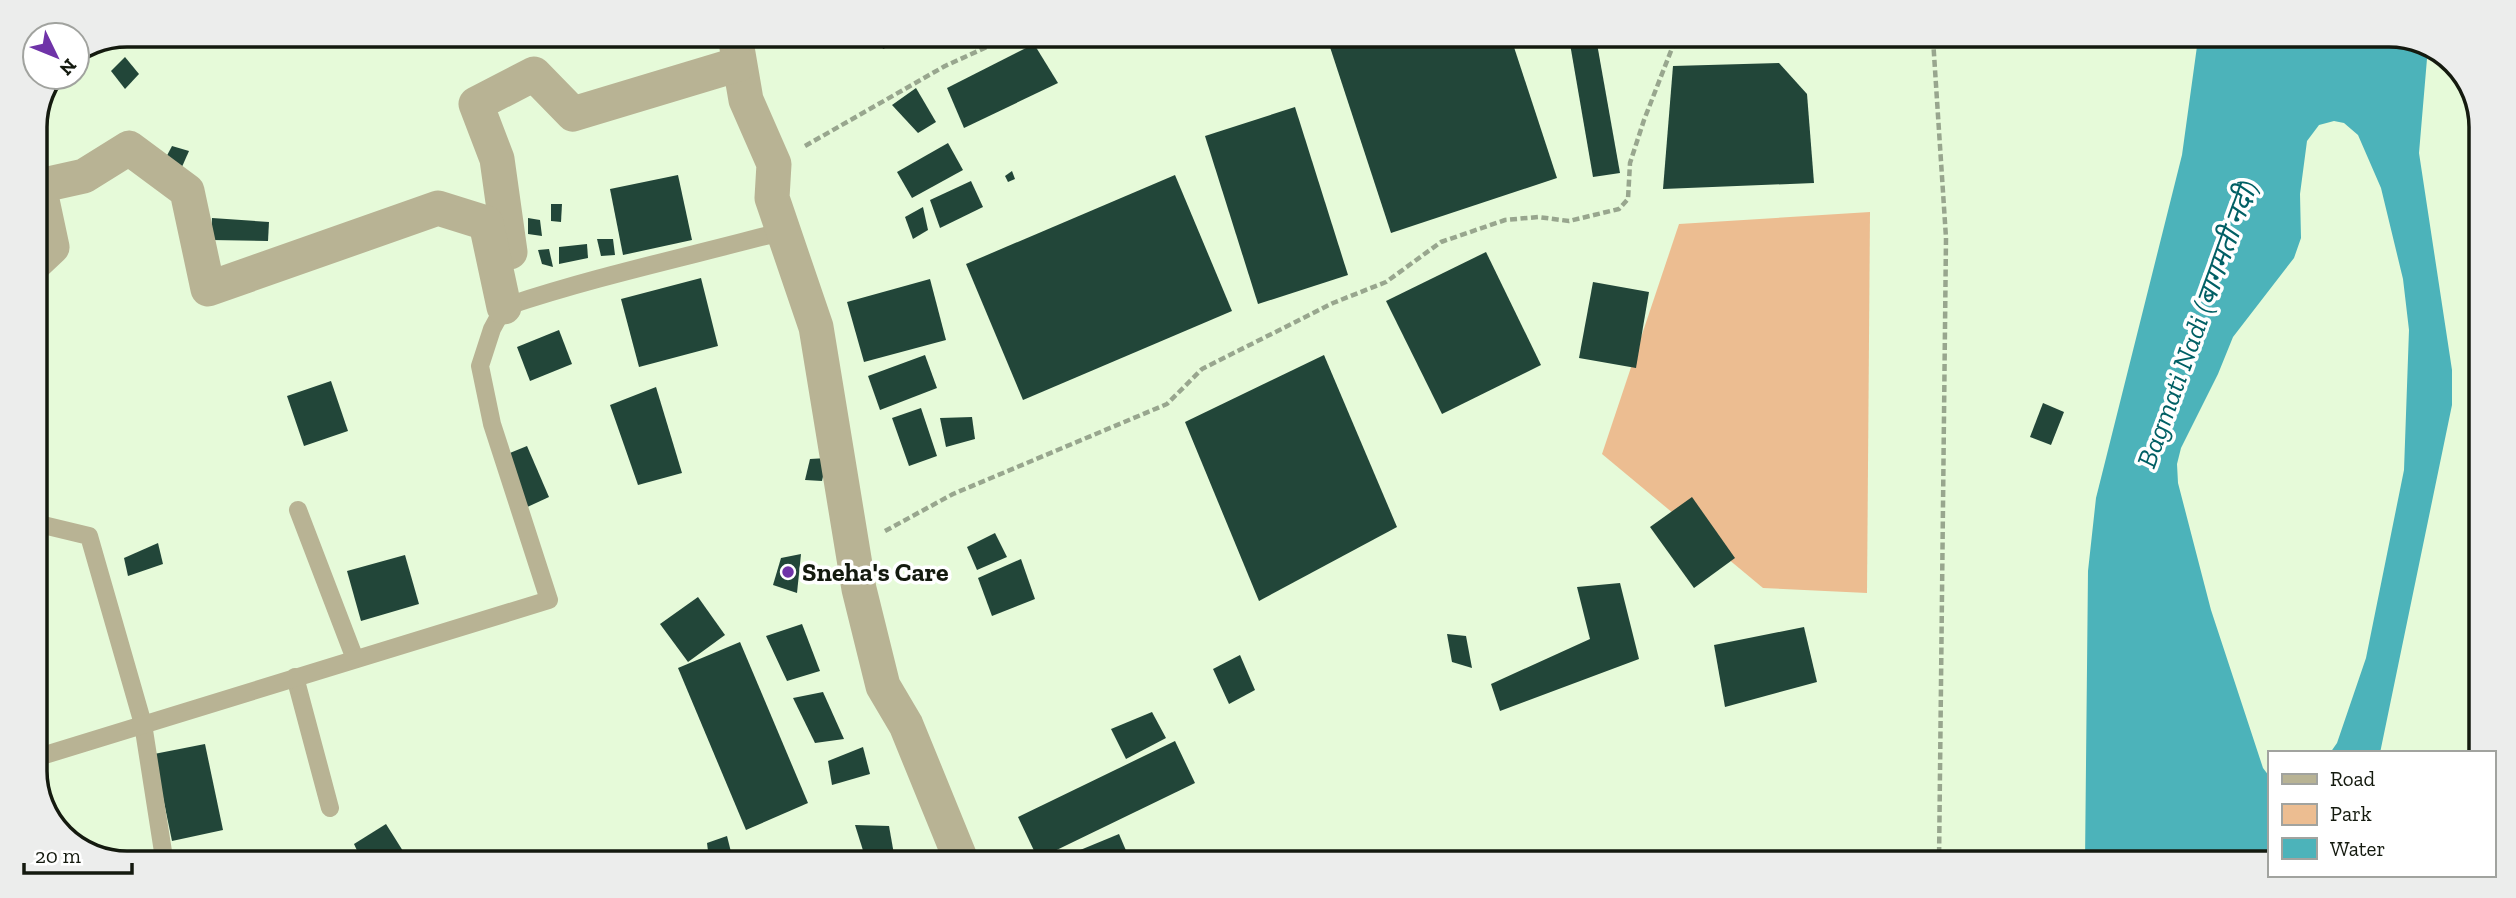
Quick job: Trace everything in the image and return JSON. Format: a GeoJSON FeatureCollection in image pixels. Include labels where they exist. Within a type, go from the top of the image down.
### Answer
{"type":"FeatureCollection","features":[{"type":"Feature","properties":{"kind":"street"},"geometry":{"type":"LineString","coordinates":[[511,305],[497,159],[475,104],[534,74],[573,114],[737,50],[746,100],[774,164],[772,198],[816,327],[859,589],[883,686],[906,726],[957,851]]}},
{"type":"Feature","properties":{"kind":"street"},"geometry":{"type":"LineString","coordinates":[[47,184],[84,176],[129,148],[187,191],[208,289],[438,208],[486,223],[511,305]]}},
{"type":"Feature","properties":{"kind":"street"},"geometry":{"type":"LineString","coordinates":[[47,224],[52,247],[47,252]]}},
{"type":"Feature","properties":{"kind":"lane"},"geometry":{"type":"LineString","coordinates":[[47,754],[550,600],[492,424],[480,366],[492,328],[511,305],[563,286],[784,231]]}},
{"type":"Feature","properties":{"kind":"lane"},"geometry":{"type":"LineString","coordinates":[[298,510],[355,659]]}},
{"type":"Feature","properties":{"kind":"lane"},"geometry":{"type":"LineString","coordinates":[[47,526],[89,536],[143,724],[163,851]]}},
{"type":"Feature","properties":{"kind":"lane"},"geometry":{"type":"LineString","coordinates":[[295,677],[330,808]]}},
{"type":"Feature","properties":{"kind":"path"},"geometry":{"type":"LineString","coordinates":[[774,164],[945,66],[987,47]]}},
{"type":"Feature","properties":{"kind":"path"},"geometry":{"type":"LineString","coordinates":[[853,554],[891,527],[953,494],[1167,404],[1202,369],[1333,303],[1386,282],[1441,242],[1505,220],[1538,217],[1569,221],[1619,209],[1628,199],[1630,163],[1672,47]]}},
{"type":"Feature","properties":{"kind":"path"},"geometry":{"type":"LineString","coordinates":[[1934,47],[1946,238],[1939,851]]}},
{"type":"Feature","properties":{"kind":"green space"},"geometry":{"type":"Polygon","coordinates":[[[1870,212],[1867,593],[1763,588],[1602,454],[1679,224],[1870,212]]]}},
{"type":"Feature","properties":{"kind":"water","name":"Bagmati Nadi (बागमती नदी)"},"geometry":{"type":"Polygon","coordinates":[[[2197,47],[2388,47],[2427,58],[2419,153],[2452,370],[2452,405],[2380,751],[2331,751],[2337,743],[2366,658],[2404,470],[2409,330],[2403,279],[2381,188],[2358,135],[2344,123],[2334,121],[2319,125],[2307,141],[2300,194],[2301,238],[2294,258],[2233,337],[2218,374],[2181,448],[2177,464],[2178,483],[2211,610],[2263,768],[2268,775],[2268,851],[2085,851],[2088,571],[2096,498],[2182,155],[2197,47]]]}},
{"type":"Feature","properties":{"kind":"building"},"geometry":{"type":"Polygon","coordinates":[[[1028,47],[1036,47],[1058,83],[964,128],[947,88],[1028,47]]]}},
{"type":"Feature","properties":{"kind":"building"},"geometry":{"type":"Polygon","coordinates":[[[1330,47],[1514,47],[1557,178],[1391,233],[1330,47]]]}},
{"type":"Feature","properties":{"kind":"building"},"geometry":{"type":"Polygon","coordinates":[[[1571,47],[1598,47],[1620,173],[1593,177],[1571,47]]]}},
{"type":"Feature","properties":{"kind":"building"},"geometry":{"type":"Polygon","coordinates":[[[125,57],[139,74],[125,89],[111,71],[125,57]]]}},
{"type":"Feature","properties":{"kind":"building"},"geometry":{"type":"Polygon","coordinates":[[[1779,63],[1807,94],[1814,183],[1663,189],[1673,66],[1779,63]]]}},
{"type":"Feature","properties":{"kind":"building"},"geometry":{"type":"Polygon","coordinates":[[[916,88],[936,122],[918,133],[892,105],[916,88]]]}},
{"type":"Feature","properties":{"kind":"building"},"geometry":{"type":"Polygon","coordinates":[[[1295,107],[1348,275],[1258,304],[1205,136],[1295,107]]]}},
{"type":"Feature","properties":{"kind":"building"},"geometry":{"type":"Polygon","coordinates":[[[948,143],[963,170],[912,198],[897,172],[948,143]]]}},
{"type":"Feature","properties":{"kind":"building"},"geometry":{"type":"Polygon","coordinates":[[[172,146],[189,151],[181,169],[162,165],[172,146]]]}},
{"type":"Feature","properties":{"kind":"building"},"geometry":{"type":"Polygon","coordinates":[[[1012,171],[1015,179],[1008,182],[1005,176],[1012,171]]]}},
{"type":"Feature","properties":{"kind":"building"},"geometry":{"type":"Polygon","coordinates":[[[678,175],[692,240],[623,255],[610,189],[678,175]]]}},
{"type":"Feature","properties":{"kind":"building"},"geometry":{"type":"Polygon","coordinates":[[[1175,175],[1232,311],[1023,400],[966,264],[1175,175]]]}},
{"type":"Feature","properties":{"kind":"building"},"geometry":{"type":"Polygon","coordinates":[[[971,181],[983,207],[940,228],[930,200],[971,181]]]}},
{"type":"Feature","properties":{"kind":"building"},"geometry":{"type":"Polygon","coordinates":[[[551,204],[562,204],[561,222],[551,221],[551,204]]]}},
{"type":"Feature","properties":{"kind":"building"},"geometry":{"type":"Polygon","coordinates":[[[923,207],[928,230],[913,239],[905,217],[923,207]]]}},
{"type":"Feature","properties":{"kind":"building"},"geometry":{"type":"Polygon","coordinates":[[[212,218],[269,222],[268,241],[211,240],[212,218]]]}},
{"type":"Feature","properties":{"kind":"building"},"geometry":{"type":"Polygon","coordinates":[[[528,218],[540,220],[542,236],[528,234],[528,218]]]}},
{"type":"Feature","properties":{"kind":"building"},"geometry":{"type":"Polygon","coordinates":[[[597,239],[613,239],[615,255],[601,256],[597,239]]]}},
{"type":"Feature","properties":{"kind":"building"},"geometry":{"type":"Polygon","coordinates":[[[587,244],[588,258],[559,264],[559,247],[587,244]]]}},
{"type":"Feature","properties":{"kind":"building"},"geometry":{"type":"Polygon","coordinates":[[[549,249],[553,267],[542,264],[538,250],[549,249]]]}},
{"type":"Feature","properties":{"kind":"building"},"geometry":{"type":"Polygon","coordinates":[[[1486,252],[1541,365],[1442,414],[1386,301],[1486,252]]]}},
{"type":"Feature","properties":{"kind":"building"},"geometry":{"type":"Polygon","coordinates":[[[701,278],[718,346],[639,367],[621,299],[701,278]]]}},
{"type":"Feature","properties":{"kind":"building"},"geometry":{"type":"Polygon","coordinates":[[[930,279],[946,340],[864,362],[847,302],[930,279]]]}},
{"type":"Feature","properties":{"kind":"building"},"geometry":{"type":"Polygon","coordinates":[[[1593,282],[1649,292],[1636,368],[1579,358],[1593,282]]]}},
{"type":"Feature","properties":{"kind":"building"},"geometry":{"type":"Polygon","coordinates":[[[559,330],[572,364],[530,381],[517,347],[559,330]]]}},
{"type":"Feature","properties":{"kind":"building"},"geometry":{"type":"Polygon","coordinates":[[[925,355],[937,388],[880,410],[868,376],[925,355]]]}},
{"type":"Feature","properties":{"kind":"building"},"geometry":{"type":"Polygon","coordinates":[[[1324,355],[1397,527],[1259,601],[1185,422],[1324,355]]]}},
{"type":"Feature","properties":{"kind":"building"},"geometry":{"type":"Polygon","coordinates":[[[331,381],[348,431],[304,446],[287,396],[331,381]]]}},
{"type":"Feature","properties":{"kind":"building"},"geometry":{"type":"Polygon","coordinates":[[[656,387],[682,473],[638,485],[610,405],[656,387]]]}},
{"type":"Feature","properties":{"kind":"building"},"geometry":{"type":"Polygon","coordinates":[[[2043,403],[2064,412],[2051,445],[2030,437],[2043,403]]]}},
{"type":"Feature","properties":{"kind":"building"},"geometry":{"type":"Polygon","coordinates":[[[921,408],[937,456],[909,466],[892,418],[921,408]]]}},
{"type":"Feature","properties":{"kind":"building"},"geometry":{"type":"Polygon","coordinates":[[[972,417],[975,439],[946,447],[940,418],[972,417]]]}},
{"type":"Feature","properties":{"kind":"building"},"geometry":{"type":"Polygon","coordinates":[[[527,446],[549,497],[523,509],[500,457],[527,446]]]}},
{"type":"Feature","properties":{"kind":"building"},"geometry":{"type":"Polygon","coordinates":[[[827,458],[822,481],[805,480],[810,459],[827,458]]]}},
{"type":"Feature","properties":{"kind":"building"},"geometry":{"type":"Polygon","coordinates":[[[1692,497],[1735,558],[1694,588],[1650,527],[1692,497]]]}},
{"type":"Feature","properties":{"kind":"building"},"geometry":{"type":"Polygon","coordinates":[[[995,533],[1007,557],[977,570],[967,547],[995,533]]]}},
{"type":"Feature","properties":{"kind":"building"},"geometry":{"type":"Polygon","coordinates":[[[158,543],[163,564],[128,576],[124,558],[158,543]]]}},
{"type":"Feature","properties":{"kind":"building","name":"Sneha's Care"},"geometry":{"type":"Polygon","coordinates":[[[801,554],[797,593],[773,585],[781,558],[801,554]]]}},
{"type":"Feature","properties":{"kind":"building"},"geometry":{"type":"Polygon","coordinates":[[[405,555],[419,604],[361,621],[347,571],[405,555]]]}},
{"type":"Feature","properties":{"kind":"building"},"geometry":{"type":"Polygon","coordinates":[[[1021,559],[1035,599],[992,616],[978,578],[1021,559]]]}},
{"type":"Feature","properties":{"kind":"building"},"geometry":{"type":"Polygon","coordinates":[[[1620,583],[1639,659],[1500,711],[1491,684],[1590,639],[1577,587],[1620,583]]]}},
{"type":"Feature","properties":{"kind":"building"},"geometry":{"type":"Polygon","coordinates":[[[698,597],[725,635],[688,662],[660,624],[698,597]]]}},
{"type":"Feature","properties":{"kind":"building"},"geometry":{"type":"Polygon","coordinates":[[[802,624],[820,671],[787,681],[766,636],[802,624]]]}},
{"type":"Feature","properties":{"kind":"building"},"geometry":{"type":"Polygon","coordinates":[[[1804,627],[1817,682],[1725,707],[1714,645],[1804,627]]]}},
{"type":"Feature","properties":{"kind":"building"},"geometry":{"type":"Polygon","coordinates":[[[1447,634],[1466,636],[1472,668],[1452,662],[1447,634]]]}},
{"type":"Feature","properties":{"kind":"building"},"geometry":{"type":"Polygon","coordinates":[[[740,642],[808,803],[746,830],[678,668],[740,642]]]}},
{"type":"Feature","properties":{"kind":"building"},"geometry":{"type":"Polygon","coordinates":[[[1240,655],[1255,690],[1229,704],[1213,669],[1240,655]]]}},
{"type":"Feature","properties":{"kind":"building"},"geometry":{"type":"Polygon","coordinates":[[[823,692],[844,739],[815,743],[793,698],[823,692]]]}},
{"type":"Feature","properties":{"kind":"building"},"geometry":{"type":"Polygon","coordinates":[[[1152,712],[1166,738],[1126,759],[1111,729],[1152,712]]]}},
{"type":"Feature","properties":{"kind":"building"},"geometry":{"type":"Polygon","coordinates":[[[1175,741],[1195,783],[1055,851],[1034,851],[1018,817],[1175,741]]]}},
{"type":"Feature","properties":{"kind":"building"},"geometry":{"type":"Polygon","coordinates":[[[205,744],[223,830],[172,841],[154,754],[205,744]]]}},
{"type":"Feature","properties":{"kind":"building"},"geometry":{"type":"Polygon","coordinates":[[[863,747],[870,774],[832,785],[828,761],[863,747]]]}},
{"type":"Feature","properties":{"kind":"building"},"geometry":{"type":"Polygon","coordinates":[[[386,824],[403,851],[357,851],[354,844],[386,824]]]}},
{"type":"Feature","properties":{"kind":"building"},"geometry":{"type":"Polygon","coordinates":[[[855,825],[889,826],[893,851],[863,851],[855,825]]]}},
{"type":"Feature","properties":{"kind":"building"},"geometry":{"type":"Polygon","coordinates":[[[1119,834],[1126,851],[1078,851],[1119,834]]]}},
{"type":"Feature","properties":{"kind":"building"},"geometry":{"type":"Polygon","coordinates":[[[727,836],[731,851],[708,851],[707,843],[727,836]]]}},
{"type":"Feature","properties":{"kind":"place","name":"Sneha's Care"},"geometry":{"type":"Point","coordinates":[788,572]}}]}
